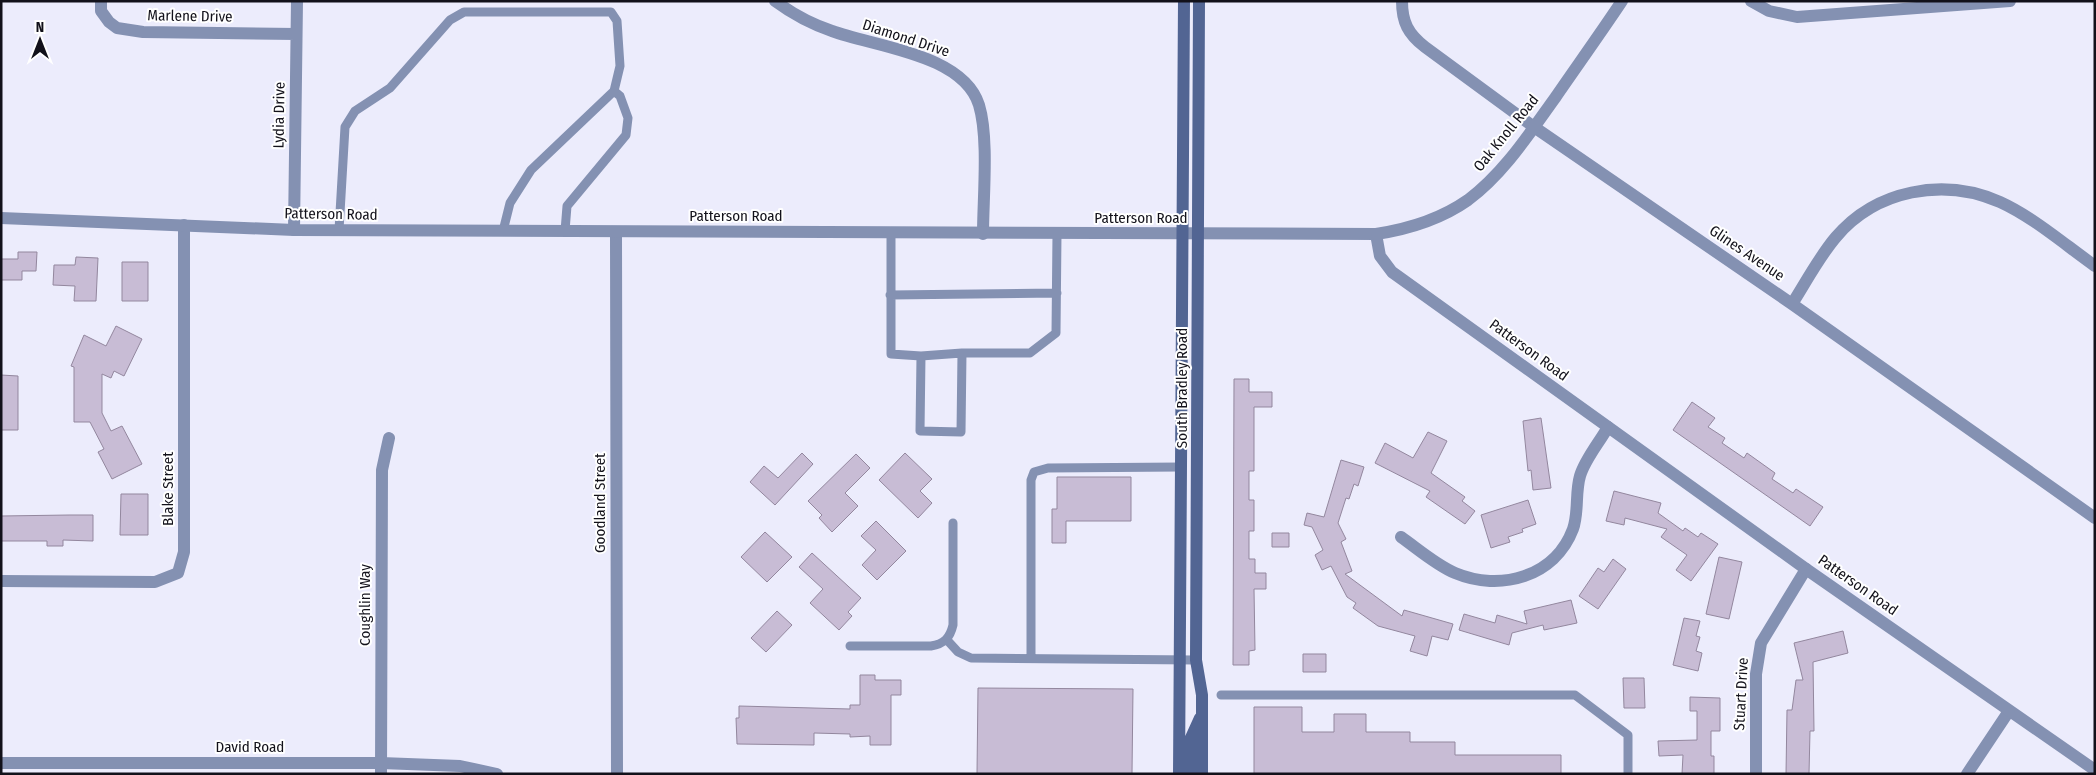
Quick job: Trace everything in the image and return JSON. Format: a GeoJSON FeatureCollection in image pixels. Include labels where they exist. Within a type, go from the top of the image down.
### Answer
{"type":"FeatureCollection","features":[{"type":"Feature","properties":{"kind":"main road","name":"South Bradley Road"},"geometry":{"type":"LineString","coordinates":[[1179,774],[1184,1]]}},
{"type":"Feature","properties":{"kind":"main road","name":"South Bradley Road"},"geometry":{"type":"LineString","coordinates":[[1199,1],[1196,660],[1202,695],[1202,774]]}},
{"type":"Feature","properties":{"kind":"main road"},"geometry":{"type":"LineString","coordinates":[[1190,774],[1190,740],[1202,715]]}},
{"type":"Feature","properties":{"kind":"street","name":"Marlene Drive"},"geometry":{"type":"LineString","coordinates":[[101,1],[101,11],[109,22],[117,28],[143,32],[296,34]]}},
{"type":"Feature","properties":{"kind":"street","name":"Lydia Drive"},"geometry":{"type":"LineString","coordinates":[[294,230],[297,1]]}},
{"type":"Feature","properties":{"kind":"street","name":"Diamond Drive"},"geometry":{"type":"LineString","coordinates":[[775,1],[799,19],[833,32],[935,62],[954,71],[969,87],[978,103],[983,123],[983,234]]}},
{"type":"Feature","properties":{"kind":"street","name":"Glines Avenue"},"geometry":{"type":"LineString","coordinates":[[1402,1],[1404,21],[1412,36],[1534,127],[1792,304],[2095,518]]}},
{"type":"Feature","properties":{"kind":"street","name":"Oak Knoll Road"},"geometry":{"type":"LineString","coordinates":[[1376,234],[1402,230],[1435,219],[1468,200],[1508,162],[1622,1]]}},
{"type":"Feature","properties":{"kind":"street"},"geometry":{"type":"LineString","coordinates":[[1751,1],[1768,11],[1797,16],[2010,1]]}},
{"type":"Feature","properties":{"kind":"street"},"geometry":{"type":"LineString","coordinates":[[1792,304],[1836,236],[1865,212],[1890,197],[1917,190],[1947,190],[1999,202],[2095,266]]}},
{"type":"Feature","properties":{"kind":"street","name":"Patterson Road"},"geometry":{"type":"LineString","coordinates":[[1,218],[294,230],[1183,235],[1376,234],[1380,256],[1392,272],[1806,569],[2095,770]]}},
{"type":"Feature","properties":{"kind":"street","name":"Blake Street"},"geometry":{"type":"LineString","coordinates":[[1,581],[155,582],[178,573],[184,552],[184,225]]}},
{"type":"Feature","properties":{"kind":"street","name":"Goodland Street"},"geometry":{"type":"LineString","coordinates":[[616,232],[617,774]]}},
{"type":"Feature","properties":{"kind":"street"},"geometry":{"type":"LineString","coordinates":[[1401,538],[1453,572],[1470,579],[1492,582],[1512,580],[1542,568],[1565,545],[1573,528],[1577,510],[1580,477],[1587,461],[1608,427]]}},
{"type":"Feature","properties":{"kind":"street","name":"Coughlin Way"},"geometry":{"type":"LineString","coordinates":[[381,769],[382,470],[389,438]]}},
{"type":"Feature","properties":{"kind":"street","name":"Stuart Drive"},"geometry":{"type":"LineString","coordinates":[[1756,774],[1756,674],[1761,643],[1806,569]]}},
{"type":"Feature","properties":{"kind":"street"},"geometry":{"type":"LineString","coordinates":[[1967,774],[2009,711]]}},
{"type":"Feature","properties":{"kind":"street","name":"David Road"},"geometry":{"type":"LineString","coordinates":[[1,763],[176,768],[381,769],[460,766],[497,774]]}},
{"type":"Feature","properties":{"kind":"lane"},"geometry":{"type":"LineString","coordinates":[[339,230],[345,127],[356,111],[390,88],[450,20],[464,12],[611,12],[617,21],[620,66],[614,91],[531,170],[510,203],[503,231]]}},
{"type":"Feature","properties":{"kind":"lane"},"geometry":{"type":"LineString","coordinates":[[565,231],[567,206],[626,135],[628,118],[620,96],[614,91]]}},
{"type":"Feature","properties":{"kind":"lane"},"geometry":{"type":"LineString","coordinates":[[891,233],[891,354],[921,356],[962,353],[1030,353],[1056,333],[1057,234]]}},
{"type":"Feature","properties":{"kind":"lane"},"geometry":{"type":"LineString","coordinates":[[890,295],[1057,293]]}},
{"type":"Feature","properties":{"kind":"lane"},"geometry":{"type":"LineString","coordinates":[[921,356],[920,431],[960,432],[962,353]]}},
{"type":"Feature","properties":{"kind":"lane"},"geometry":{"type":"LineString","coordinates":[[1031,658],[1031,480],[1034,472],[1048,468],[1182,467]]}},
{"type":"Feature","properties":{"kind":"lane"},"geometry":{"type":"LineString","coordinates":[[850,646],[931,646],[940,645],[947,640],[953,625],[953,523]]}},
{"type":"Feature","properties":{"kind":"lane"},"geometry":{"type":"LineString","coordinates":[[947,640],[958,652],[971,658],[1180,658],[1196,660]]}},
{"type":"Feature","properties":{"kind":"lane"},"geometry":{"type":"LineString","coordinates":[[1221,695],[1575,695],[1628,735],[1628,774]]}},
{"type":"Feature","properties":{"kind":"building"},"geometry":{"type":"Polygon","coordinates":[[[18,252],[37,252],[36,271],[22,271],[22,280],[1,280],[1,259],[18,259],[18,252]]]}},
{"type":"Feature","properties":{"kind":"building"},"geometry":{"type":"Polygon","coordinates":[[[76,257],[98,258],[96,301],[74,301],[75,286],[53,285],[54,265],[75,265],[76,257]]]}},
{"type":"Feature","properties":{"kind":"building"},"geometry":{"type":"Polygon","coordinates":[[[122,262],[148,262],[148,301],[122,301],[122,262]]]}},
{"type":"Feature","properties":{"kind":"building"},"geometry":{"type":"Polygon","coordinates":[[[116,326],[142,339],[124,376],[114,371],[111,378],[102,374],[102,413],[111,431],[122,426],[142,464],[112,479],[98,452],[104,449],[90,422],[74,422],[74,367],[71,366],[84,335],[106,346],[116,326]]]}},
{"type":"Feature","properties":{"kind":"building"},"geometry":{"type":"Polygon","coordinates":[[[1,375],[18,376],[18,430],[1,430],[1,375]]]}},
{"type":"Feature","properties":{"kind":"building"},"geometry":{"type":"Polygon","coordinates":[[[1234,379],[1249,379],[1249,392],[1272,392],[1272,407],[1254,407],[1254,471],[1249,471],[1249,500],[1254,500],[1254,531],[1249,531],[1249,559],[1255,559],[1255,573],[1266,573],[1266,589],[1254,589],[1255,650],[1249,651],[1249,665],[1233,665],[1234,379]]]}},
{"type":"Feature","properties":{"kind":"building"},"geometry":{"type":"Polygon","coordinates":[[[1692,402],[1715,418],[1708,427],[1725,438],[1722,443],[1744,458],[1747,453],[1775,473],[1772,479],[1793,493],[1796,489],[1823,507],[1810,526],[1673,430],[1692,402]]]}},
{"type":"Feature","properties":{"kind":"building"},"geometry":{"type":"Polygon","coordinates":[[[1541,418],[1551,488],[1533,490],[1531,470],[1528,471],[1523,421],[1541,418]]]}},
{"type":"Feature","properties":{"kind":"building"},"geometry":{"type":"Polygon","coordinates":[[[1428,432],[1447,441],[1431,473],[1465,497],[1462,501],[1475,511],[1465,524],[1426,497],[1430,491],[1375,463],[1385,443],[1413,458],[1428,432]]]}},
{"type":"Feature","properties":{"kind":"building"},"geometry":{"type":"Polygon","coordinates":[[[802,453],[813,464],[775,505],[750,482],[764,466],[778,478],[802,453]]]}},
{"type":"Feature","properties":{"kind":"building"},"geometry":{"type":"Polygon","coordinates":[[[905,453],[932,479],[920,491],[932,503],[918,518],[879,480],[905,453]]]}},
{"type":"Feature","properties":{"kind":"building"},"geometry":{"type":"Polygon","coordinates":[[[856,454],[870,468],[845,493],[858,506],[832,532],[819,518],[822,515],[808,501],[856,454]]]}},
{"type":"Feature","properties":{"kind":"building"},"geometry":{"type":"Polygon","coordinates":[[[1341,460],[1364,467],[1358,486],[1354,484],[1349,499],[1346,498],[1338,523],[1346,539],[1341,542],[1352,571],[1345,574],[1402,616],[1404,610],[1453,624],[1448,640],[1432,636],[1427,656],[1410,651],[1415,636],[1378,626],[1353,608],[1356,603],[1347,597],[1331,566],[1322,570],[1315,555],[1323,550],[1312,527],[1304,525],[1307,513],[1324,517],[1341,460]]]}},
{"type":"Feature","properties":{"kind":"building"},"geometry":{"type":"Polygon","coordinates":[[[1057,477],[1131,477],[1131,521],[1066,521],[1066,543],[1052,543],[1052,509],[1057,509],[1057,477]]]}},
{"type":"Feature","properties":{"kind":"building"},"geometry":{"type":"Polygon","coordinates":[[[1614,491],[1661,503],[1658,513],[1683,531],[1685,528],[1698,537],[1701,533],[1718,544],[1691,581],[1676,570],[1687,555],[1661,537],[1667,529],[1625,518],[1624,525],[1606,521],[1614,491]]]}},
{"type":"Feature","properties":{"kind":"building"},"geometry":{"type":"Polygon","coordinates":[[[121,494],[148,494],[148,535],[120,535],[121,494]]]}},
{"type":"Feature","properties":{"kind":"building"},"geometry":{"type":"Polygon","coordinates":[[[1528,500],[1536,524],[1522,529],[1523,532],[1508,537],[1510,542],[1491,548],[1481,515],[1528,500]]]}},
{"type":"Feature","properties":{"kind":"building"},"geometry":{"type":"Polygon","coordinates":[[[93,515],[93,541],[63,540],[63,546],[47,546],[47,541],[1,541],[1,516],[93,515]]]}},
{"type":"Feature","properties":{"kind":"building"},"geometry":{"type":"Polygon","coordinates":[[[876,521],[906,551],[877,580],[862,565],[876,550],[861,536],[876,521]]]}},
{"type":"Feature","properties":{"kind":"building"},"geometry":{"type":"Polygon","coordinates":[[[765,532],[792,557],[767,582],[741,557],[765,532]]]}},
{"type":"Feature","properties":{"kind":"building"},"geometry":{"type":"Polygon","coordinates":[[[1272,533],[1289,533],[1289,547],[1272,547],[1272,533]]]}},
{"type":"Feature","properties":{"kind":"building"},"geometry":{"type":"Polygon","coordinates":[[[812,553],[861,598],[848,612],[852,616],[839,630],[810,603],[823,589],[799,567],[812,553]]]}},
{"type":"Feature","properties":{"kind":"building"},"geometry":{"type":"Polygon","coordinates":[[[1719,557],[1742,562],[1729,619],[1706,614],[1719,557]]]}},
{"type":"Feature","properties":{"kind":"building"},"geometry":{"type":"Polygon","coordinates":[[[1613,559],[1626,569],[1598,609],[1579,596],[1598,568],[1604,572],[1613,559]]]}},
{"type":"Feature","properties":{"kind":"building"},"geometry":{"type":"Polygon","coordinates":[[[1571,600],[1577,623],[1544,630],[1543,625],[1512,633],[1509,645],[1459,630],[1464,614],[1495,623],[1497,615],[1527,624],[1524,611],[1571,600]]]}},
{"type":"Feature","properties":{"kind":"building"},"geometry":{"type":"Polygon","coordinates":[[[777,611],[792,625],[766,652],[751,638],[777,611]]]}},
{"type":"Feature","properties":{"kind":"building"},"geometry":{"type":"Polygon","coordinates":[[[1684,618],[1700,621],[1696,636],[1700,637],[1696,651],[1702,653],[1698,671],[1673,665],[1684,618]]]}},
{"type":"Feature","properties":{"kind":"building"},"geometry":{"type":"Polygon","coordinates":[[[1843,631],[1848,653],[1813,662],[1814,731],[1810,731],[1809,774],[1786,774],[1787,710],[1792,710],[1796,680],[1803,680],[1794,643],[1843,631]]]}},
{"type":"Feature","properties":{"kind":"building"},"geometry":{"type":"Polygon","coordinates":[[[1303,654],[1326,654],[1326,672],[1303,672],[1303,654]]]}},
{"type":"Feature","properties":{"kind":"building"},"geometry":{"type":"Polygon","coordinates":[[[860,675],[875,675],[875,680],[901,680],[901,695],[891,695],[891,745],[870,745],[870,736],[850,737],[850,734],[814,733],[814,745],[737,744],[736,718],[739,718],[739,706],[850,709],[850,705],[860,705],[860,675]]]}},
{"type":"Feature","properties":{"kind":"building"},"geometry":{"type":"Polygon","coordinates":[[[1623,678],[1644,678],[1645,708],[1624,708],[1623,678]]]}},
{"type":"Feature","properties":{"kind":"building"},"geometry":{"type":"Polygon","coordinates":[[[978,688],[1133,689],[1132,774],[977,774],[978,688]]]}},
{"type":"Feature","properties":{"kind":"building"},"geometry":{"type":"Polygon","coordinates":[[[1690,697],[1720,698],[1720,731],[1711,731],[1711,756],[1714,756],[1714,774],[1682,774],[1683,755],[1659,756],[1658,741],[1697,740],[1697,711],[1690,711],[1690,697]]]}},
{"type":"Feature","properties":{"kind":"building"},"geometry":{"type":"Polygon","coordinates":[[[1254,707],[1302,707],[1302,732],[1334,732],[1334,714],[1366,714],[1366,732],[1410,732],[1410,742],[1455,742],[1455,755],[1561,755],[1561,774],[1254,774],[1254,707]]]}}]}
